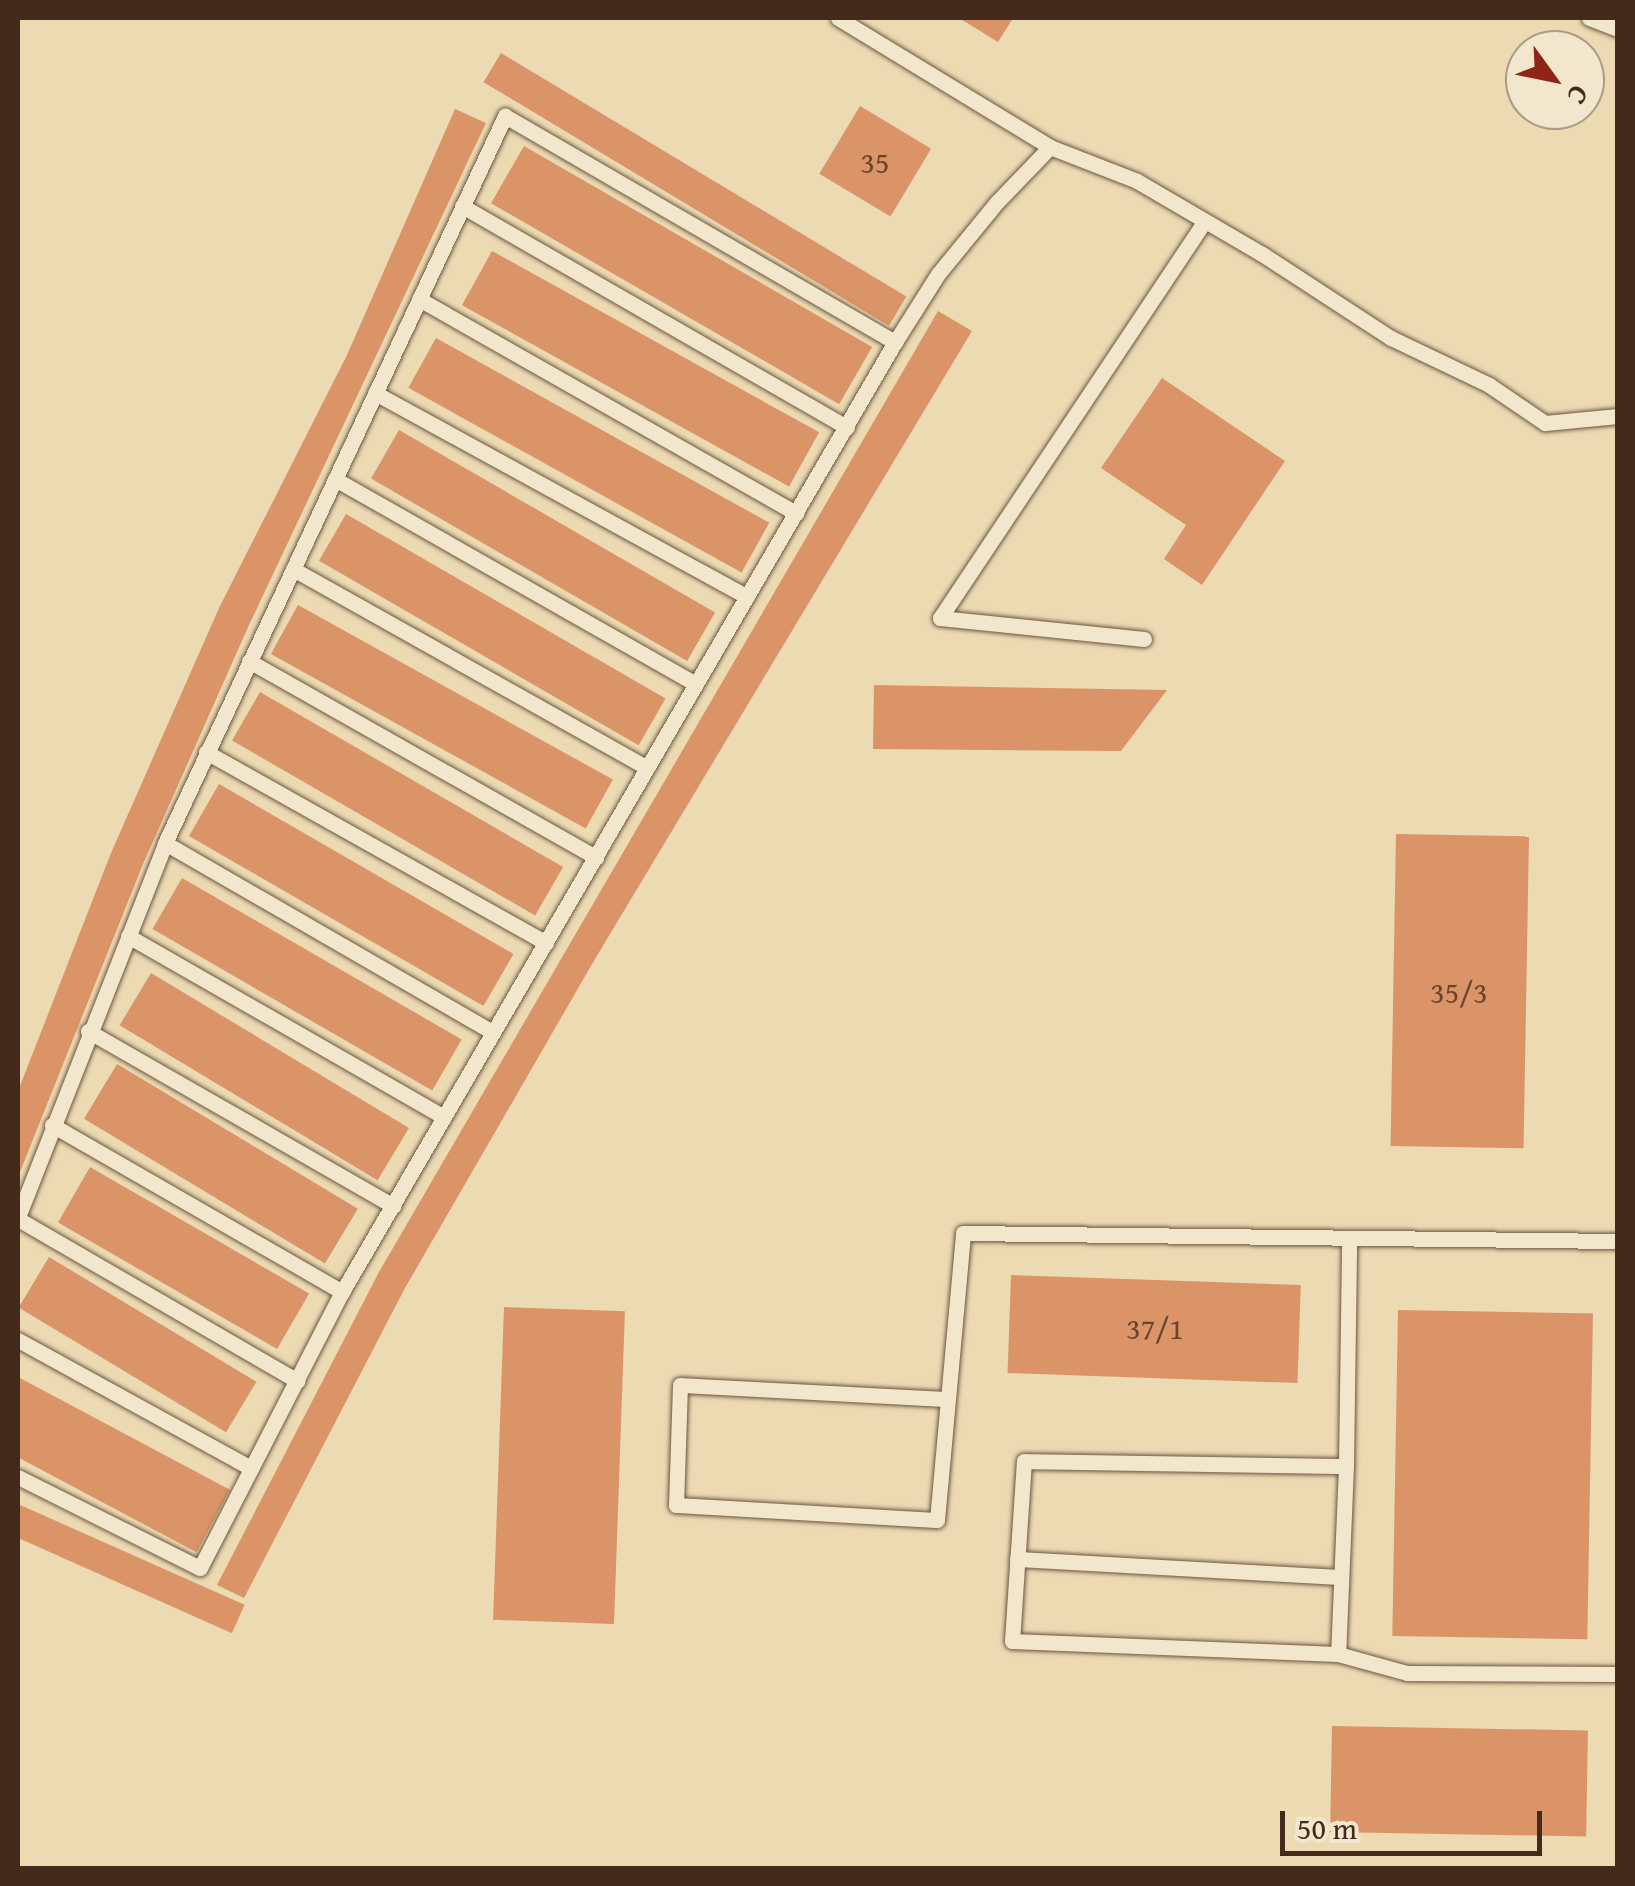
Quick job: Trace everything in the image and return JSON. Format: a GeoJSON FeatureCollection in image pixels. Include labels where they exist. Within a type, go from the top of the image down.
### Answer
{"type":"FeatureCollection","features":[{"type":"Feature","properties":{"kind":"lane"},"geometry":{"type":"LineString","coordinates":[[838,18],[1050,147],[1124,175],[1391,338],[1489,385],[1545,423],[1618,416]]}},
{"type":"Feature","properties":{"kind":"lane"},"geometry":{"type":"LineString","coordinates":[[1589,18],[1618,29]]}},
{"type":"Feature","properties":{"kind":"lane"},"geometry":{"type":"LineString","coordinates":[[297,1380],[18,1218],[88,1030],[206,752],[505,116],[895,342]]}},
{"type":"Feature","properties":{"kind":"lane"},"geometry":{"type":"LineString","coordinates":[[18,1477],[200,1568],[342,1292],[895,342],[938,274],[996,202],[1050,147]]}},
{"type":"Feature","properties":{"kind":"lane"},"geometry":{"type":"LineString","coordinates":[[462,206],[847,427]]}},
{"type":"Feature","properties":{"kind":"lane"},"geometry":{"type":"LineString","coordinates":[[1144,638],[940,618],[1205,221]]}},
{"type":"Feature","properties":{"kind":"lane"},"geometry":{"type":"LineString","coordinates":[[419,299],[796,513]]}},
{"type":"Feature","properties":{"kind":"lane"},"geometry":{"type":"LineString","coordinates":[[375,393],[747,597]]}},
{"type":"Feature","properties":{"kind":"lane"},"geometry":{"type":"LineString","coordinates":[[335,479],[696,684]]}},
{"type":"Feature","properties":{"kind":"lane"},"geometry":{"type":"LineString","coordinates":[[293,569],[647,768]]}},
{"type":"Feature","properties":{"kind":"lane"},"geometry":{"type":"LineString","coordinates":[[249,661],[596,857]]}},
{"type":"Feature","properties":{"kind":"lane"},"geometry":{"type":"LineString","coordinates":[[206,752],[546,943]]}},
{"type":"Feature","properties":{"kind":"lane"},"geometry":{"type":"LineString","coordinates":[[166,843],[493,1032]]}},
{"type":"Feature","properties":{"kind":"lane"},"geometry":{"type":"LineString","coordinates":[[128,936],[444,1117]]}},
{"type":"Feature","properties":{"kind":"lane"},"geometry":{"type":"LineString","coordinates":[[88,1030],[393,1206]]}},
{"type":"Feature","properties":{"kind":"lane"},"geometry":{"type":"LineString","coordinates":[[52,1125],[342,1292]]}},
{"type":"Feature","properties":{"kind":"lane"},"geometry":{"type":"LineString","coordinates":[[947,1399],[680,1385],[676,1505],[937,1520],[963,1233],[1618,1242]]}},
{"type":"Feature","properties":{"kind":"lane"},"geometry":{"type":"LineString","coordinates":[[1338,1654],[1346,1466],[1349,1240]]}},
{"type":"Feature","properties":{"kind":"lane"},"geometry":{"type":"LineString","coordinates":[[18,1340],[252,1468]]}},
{"type":"Feature","properties":{"kind":"lane"},"geometry":{"type":"LineString","coordinates":[[1346,1466],[1024,1461],[1012,1641],[1338,1654],[1407,1673],[1618,1674]]}},
{"type":"Feature","properties":{"kind":"lane"},"geometry":{"type":"LineString","coordinates":[[1018,1559],[1341,1577]]}},
{"type":"Feature","properties":{"kind":"building"},"geometry":{"type":"Polygon","coordinates":[[[959,18],[1013,18],[998,42],[959,18]]]}},
{"type":"Feature","properties":{"kind":"building"},"geometry":{"type":"Polygon","coordinates":[[[501,53],[906,297],[889,326],[483,82],[501,53]]]}},
{"type":"Feature","properties":{"kind":"building"},"geometry":{"type":"Polygon","coordinates":[[[860,106],[931,149],[890,216],[819,174],[860,106]]]}},
{"type":"Feature","properties":{"kind":"building"},"geometry":{"type":"Polygon","coordinates":[[[455,109],[486,123],[249,625],[143,864],[18,1177],[18,1091],[111,853],[219,608],[347,355],[455,109]]]}},
{"type":"Feature","properties":{"kind":"building"},"geometry":{"type":"Polygon","coordinates":[[[524,146],[872,347],[839,404],[491,203],[524,146]]]}},
{"type":"Feature","properties":{"kind":"building"},"geometry":{"type":"Polygon","coordinates":[[[492,251],[819,432],[789,487],[462,305],[492,251]]]}},
{"type":"Feature","properties":{"kind":"building"},"geometry":{"type":"Polygon","coordinates":[[[938,311],[972,331],[595,959],[405,1288],[244,1598],[217,1585],[379,1272],[938,311]]]}},
{"type":"Feature","properties":{"kind":"building"},"geometry":{"type":"Polygon","coordinates":[[[436,338],[769,523],[742,573],[408,388],[436,338]]]}},
{"type":"Feature","properties":{"kind":"building"},"geometry":{"type":"Polygon","coordinates":[[[1162,378],[1285,461],[1202,585],[1164,559],[1186,525],[1101,468],[1162,378]]]}},
{"type":"Feature","properties":{"kind":"building"},"geometry":{"type":"Polygon","coordinates":[[[399,430],[715,612],[687,661],[371,478],[399,430]]]}},
{"type":"Feature","properties":{"kind":"building"},"geometry":{"type":"Polygon","coordinates":[[[346,514],[666,698],[639,745],[319,561],[346,514]]]}},
{"type":"Feature","properties":{"kind":"building"},"geometry":{"type":"Polygon","coordinates":[[[298,605],[613,780],[586,829],[271,654],[298,605]]]}},
{"type":"Feature","properties":{"kind":"building"},"geometry":{"type":"Polygon","coordinates":[[[874,685],[1167,690],[1121,751],[873,749],[874,685]]]}},
{"type":"Feature","properties":{"kind":"building"},"geometry":{"type":"Polygon","coordinates":[[[260,692],[563,867],[535,915],[232,740],[260,692]]]}},
{"type":"Feature","properties":{"kind":"building"},"geometry":{"type":"Polygon","coordinates":[[[219,784],[513,954],[483,1006],[189,836],[219,784]]]}},
{"type":"Feature","properties":{"kind":"building"},"geometry":{"type":"Polygon","coordinates":[[[1396,834],[1529,836],[1524,1148],[1391,1146],[1396,834]]]}},
{"type":"Feature","properties":{"kind":"building"},"geometry":{"type":"Polygon","coordinates":[[[182,878],[462,1040],[432,1091],[152,929],[182,878]]]}},
{"type":"Feature","properties":{"kind":"building"},"geometry":{"type":"Polygon","coordinates":[[[151,973],[409,1128],[378,1180],[120,1025],[151,973]]]}},
{"type":"Feature","properties":{"kind":"building"},"geometry":{"type":"Polygon","coordinates":[[[117,1064],[358,1209],[325,1264],[84,1119],[117,1064]]]}},
{"type":"Feature","properties":{"kind":"building"},"geometry":{"type":"Polygon","coordinates":[[[90,1167],[309,1294],[277,1349],[58,1222],[90,1167]]]}},
{"type":"Feature","properties":{"kind":"building"},"geometry":{"type":"Polygon","coordinates":[[[49,1257],[256,1382],[226,1432],[19,1308],[49,1257]]]}},
{"type":"Feature","properties":{"kind":"building"},"geometry":{"type":"Polygon","coordinates":[[[1011,1275],[1301,1285],[1297,1383],[1008,1373],[1011,1275]]]}},
{"type":"Feature","properties":{"kind":"building"},"geometry":{"type":"Polygon","coordinates":[[[504,1307],[625,1311],[614,1624],[493,1620],[504,1307]]]}},
{"type":"Feature","properties":{"kind":"building"},"geometry":{"type":"Polygon","coordinates":[[[1398,1310],[1593,1313],[1587,1639],[1392,1636],[1398,1310]]]}},
{"type":"Feature","properties":{"kind":"building"},"geometry":{"type":"Polygon","coordinates":[[[18,1377],[230,1490],[197,1552],[18,1457],[18,1377]]]}},
{"type":"Feature","properties":{"kind":"building"},"geometry":{"type":"Polygon","coordinates":[[[18,1504],[245,1605],[232,1633],[18,1538],[18,1504]]]}},
{"type":"Feature","properties":{"kind":"building"},"geometry":{"type":"Polygon","coordinates":[[[1332,1726],[1588,1730],[1586,1836],[1330,1832],[1332,1726]]]}}]}
